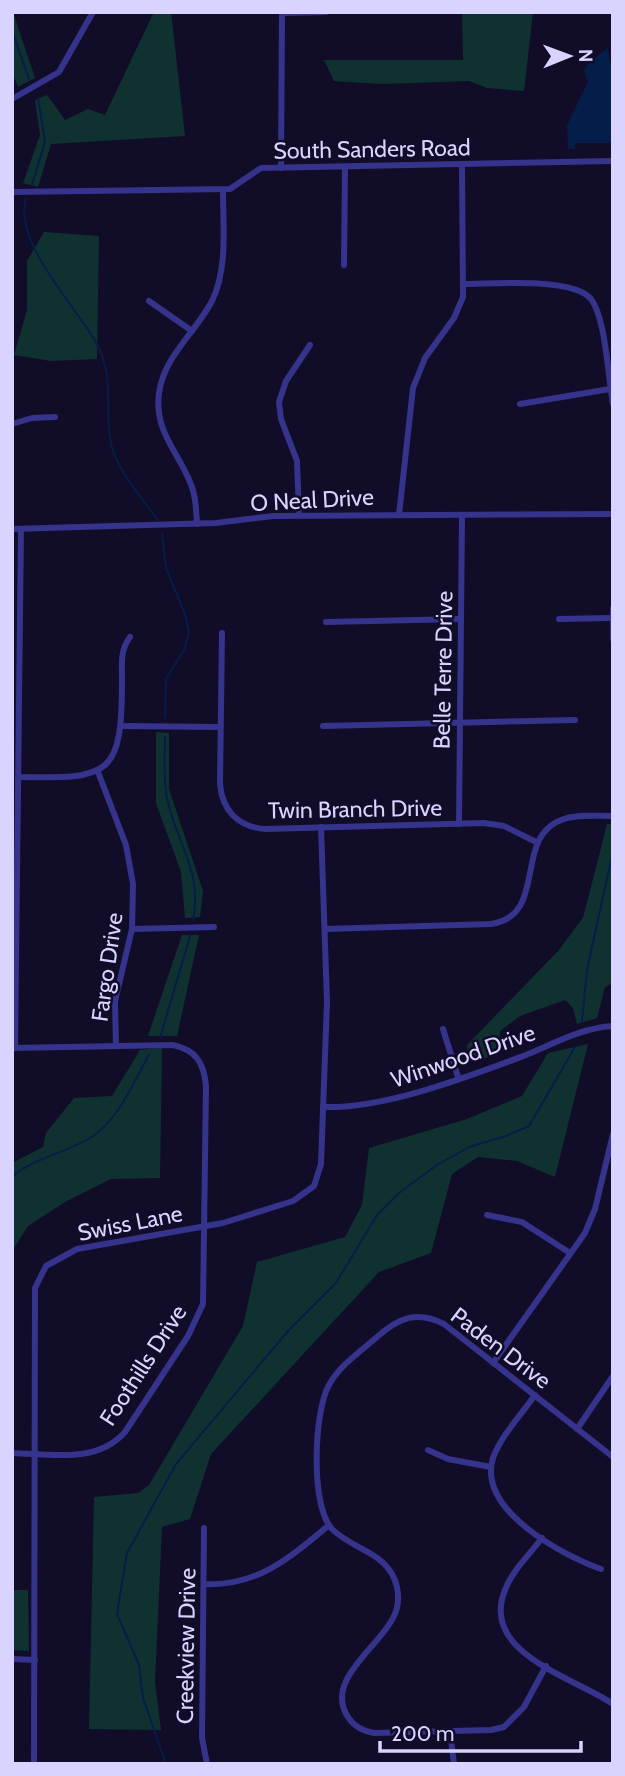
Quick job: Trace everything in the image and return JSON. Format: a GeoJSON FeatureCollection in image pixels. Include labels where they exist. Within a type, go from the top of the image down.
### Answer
{"type":"FeatureCollection","features":[{"type":"Feature","properties":{"kind":"street"},"geometry":{"type":"LineString","coordinates":[[12,99],[60,72],[93,12]]}},
{"type":"Feature","properties":{"kind":"street"},"geometry":{"type":"LineString","coordinates":[[281,168],[282,13],[326,12]]}},
{"type":"Feature","properties":{"kind":"street","name":"South Sanders Road"},"geometry":{"type":"LineString","coordinates":[[12,192],[223,190],[235,187],[257,169],[613,161]]}},
{"type":"Feature","properties":{"kind":"street"},"geometry":{"type":"LineString","coordinates":[[399,515],[413,388],[425,358],[459,309],[465,284],[463,164]]}},
{"type":"Feature","properties":{"kind":"street"},"geometry":{"type":"LineString","coordinates":[[344,265],[345,167]]}},
{"type":"Feature","properties":{"kind":"street"},"geometry":{"type":"LineString","coordinates":[[197,524],[193,490],[164,438],[158,414],[159,393],[164,373],[208,307],[220,277],[223,190]]}},
{"type":"Feature","properties":{"kind":"street"},"geometry":{"type":"LineString","coordinates":[[465,284],[567,286],[581,291],[591,300],[599,318],[613,404]]}},
{"type":"Feature","properties":{"kind":"street"},"geometry":{"type":"LineString","coordinates":[[149,301],[192,331]]}},
{"type":"Feature","properties":{"kind":"street"},"geometry":{"type":"LineString","coordinates":[[299,515],[297,461],[281,419],[279,402],[286,380],[310,345]]}},
{"type":"Feature","properties":{"kind":"street"},"geometry":{"type":"LineString","coordinates":[[520,404],[610,389]]}},
{"type":"Feature","properties":{"kind":"street"},"geometry":{"type":"LineString","coordinates":[[12,424],[32,418],[55,417]]}},
{"type":"Feature","properties":{"kind":"street","name":"O Neal Drive"},"geometry":{"type":"LineString","coordinates":[[12,529],[197,524],[299,515],[462,517],[613,514]]}},
{"type":"Feature","properties":{"kind":"street","name":"Belle Terre Drive"},"geometry":{"type":"LineString","coordinates":[[459,824],[462,517]]}},
{"type":"Feature","properties":{"kind":"street"},"geometry":{"type":"LineString","coordinates":[[14,1048],[18,777],[15,726],[21,529]]}},
{"type":"Feature","properties":{"kind":"street"},"geometry":{"type":"LineString","coordinates":[[613,608],[613,639]]}},
{"type":"Feature","properties":{"kind":"street"},"geometry":{"type":"LineString","coordinates":[[559,619],[611,618]]}},
{"type":"Feature","properties":{"kind":"street"},"geometry":{"type":"LineString","coordinates":[[326,622],[461,619]]}},
{"type":"Feature","properties":{"kind":"street","name":"Twin Branch Drive"},"geometry":{"type":"LineString","coordinates":[[222,633],[220,793],[226,808],[236,819],[257,828],[495,824],[536,842]]}},
{"type":"Feature","properties":{"kind":"street"},"geometry":{"type":"LineString","coordinates":[[18,777],[71,778],[98,772],[114,755],[122,726],[122,653],[130,637]]}},
{"type":"Feature","properties":{"kind":"street"},"geometry":{"type":"LineString","coordinates":[[323,726],[575,720]]}},
{"type":"Feature","properties":{"kind":"street"},"geometry":{"type":"LineString","coordinates":[[122,726],[220,727]]}},
{"type":"Feature","properties":{"kind":"street","name":"Fargo Drive"},"geometry":{"type":"LineString","coordinates":[[98,772],[130,862],[133,884],[132,929],[116,1001],[116,1046]]}},
{"type":"Feature","properties":{"kind":"street"},"geometry":{"type":"LineString","coordinates":[[324,929],[491,924],[507,921],[517,913],[524,901],[536,842],[549,826],[562,819],[613,816]]}},
{"type":"Feature","properties":{"kind":"street","name":"Swiss Lane"},"geometry":{"type":"LineString","coordinates":[[34,1764],[35,1288],[46,1266],[77,1249],[205,1227],[249,1216],[309,1192],[319,1173],[327,1002],[321,827]]}},
{"type":"Feature","properties":{"kind":"street"},"geometry":{"type":"LineString","coordinates":[[132,929],[214,927]]}},
{"type":"Feature","properties":{"kind":"street","name":"Winwood Drive"},"geometry":{"type":"LineString","coordinates":[[323,1107],[377,1104],[525,1055],[572,1034],[613,1026]]}},
{"type":"Feature","properties":{"kind":"street"},"geometry":{"type":"LineString","coordinates":[[443,1029],[458,1077]]}},
{"type":"Feature","properties":{"kind":"street","name":"Foothills Drive"},"geometry":{"type":"LineString","coordinates":[[12,1453],[96,1452],[111,1445],[125,1432],[197,1320],[204,1295],[206,1086],[200,1060],[188,1050],[173,1045],[14,1048]]}},
{"type":"Feature","properties":{"kind":"street"},"geometry":{"type":"LineString","coordinates":[[493,1363],[591,1221],[613,1134]]}},
{"type":"Feature","properties":{"kind":"street"},"geometry":{"type":"LineString","coordinates":[[486,1215],[522,1222],[570,1253]]}},
{"type":"Feature","properties":{"kind":"street","name":"Paden Drive"},"geometry":{"type":"LineString","coordinates":[[330,1525],[323,1512],[318,1491],[319,1418],[325,1392],[337,1373],[391,1325],[413,1316],[427,1317],[444,1324],[613,1457]]}},
{"type":"Feature","properties":{"kind":"street"},"geometry":{"type":"LineString","coordinates":[[577,1429],[613,1376]]}},
{"type":"Feature","properties":{"kind":"street"},"geometry":{"type":"LineString","coordinates":[[535,1395],[500,1445],[491,1466],[493,1484],[503,1506],[542,1538],[570,1558],[601,1569]]}},
{"type":"Feature","properties":{"kind":"street"},"geometry":{"type":"LineString","coordinates":[[428,1450],[448,1460],[491,1466]]}},
{"type":"Feature","properties":{"kind":"street"},"geometry":{"type":"LineString","coordinates":[[204,1584],[243,1581],[265,1573],[330,1525],[386,1565],[398,1598],[391,1622],[344,1684],[342,1701],[347,1715],[356,1726],[374,1733],[491,1730],[510,1724],[524,1707],[546,1666]]}},
{"type":"Feature","properties":{"kind":"street","name":"Creekview Drive"},"geometry":{"type":"LineString","coordinates":[[204,1528],[202,1738],[207,1764]]}},
{"type":"Feature","properties":{"kind":"street"},"geometry":{"type":"LineString","coordinates":[[542,1538],[508,1584],[502,1598],[501,1617],[506,1634],[516,1648],[613,1704]]}},
{"type":"Feature","properties":{"kind":"street"},"geometry":{"type":"LineString","coordinates":[[12,1659],[35,1660]]}},
{"type":"Feature","properties":{"kind":"street"},"geometry":{"type":"LineString","coordinates":[[450,1732],[454,1764]]}},
{"type":"Feature","properties":{"kind":"green space"},"geometry":{"type":"Polygon","coordinates":[[[13,12],[35,78],[18,87],[12,72],[13,12]]]}},
{"type":"Feature","properties":{"kind":"green space"},"geometry":{"type":"Polygon","coordinates":[[[154,12],[171,12],[185,136],[51,144],[38,187],[23,183],[40,135],[35,100],[47,95],[65,120],[88,109],[105,115],[154,12]]]}},
{"type":"Feature","properties":{"kind":"green space"},"geometry":{"type":"Polygon","coordinates":[[[462,12],[533,12],[524,91],[487,88],[469,81],[383,84],[334,81],[324,60],[463,60],[462,12]]]}},
{"type":"Feature","properties":{"kind":"green space"},"geometry":{"type":"Polygon","coordinates":[[[44,232],[99,236],[97,359],[51,361],[14,355],[27,310],[27,261],[44,232]]]}},
{"type":"Feature","properties":{"kind":"green space"},"geometry":{"type":"Polygon","coordinates":[[[156,732],[169,733],[169,789],[203,891],[200,917],[185,918],[181,872],[156,803],[156,732]]]}},
{"type":"Feature","properties":{"kind":"green space"},"geometry":{"type":"Polygon","coordinates":[[[607,824],[613,824],[613,983],[605,987],[597,1018],[577,1024],[573,1008],[565,1000],[520,1016],[500,1031],[500,1054],[468,1063],[467,1045],[558,951],[583,918],[607,824]]]}},
{"type":"Feature","properties":{"kind":"green space"},"geometry":{"type":"Polygon","coordinates":[[[182,935],[199,935],[177,1036],[148,1036],[182,935]]]}},
{"type":"Feature","properties":{"kind":"green space"},"geometry":{"type":"Polygon","coordinates":[[[588,1044],[555,1177],[517,1161],[478,1157],[452,1174],[431,1253],[379,1272],[211,1454],[190,1519],[162,1527],[155,1682],[161,1730],[89,1729],[94,1497],[138,1493],[149,1485],[243,1326],[257,1262],[345,1237],[362,1205],[369,1148],[467,1119],[522,1096],[548,1053],[588,1044]]]}},
{"type":"Feature","properties":{"kind":"green space"},"geometry":{"type":"Polygon","coordinates":[[[162,1048],[160,1178],[111,1179],[65,1202],[28,1226],[12,1251],[12,1163],[43,1147],[46,1133],[74,1098],[112,1096],[140,1050],[162,1048]]]}},
{"type":"Feature","properties":{"kind":"green space"},"geometry":{"type":"Polygon","coordinates":[[[12,1590],[28,1590],[29,1651],[12,1650],[12,1590]]]}},
{"type":"Feature","properties":{"kind":"water"},"geometry":{"type":"Polygon","coordinates":[[[608,48],[613,77],[613,143],[575,143],[575,149],[568,149],[567,125],[588,82],[584,71],[589,62],[608,48]]]}},
{"type":"Feature","properties":{"kind":"waterway"},"geometry":{"type":"LineString","coordinates":[[12,30],[29,79]]}},
{"type":"Feature","properties":{"kind":"waterway"},"geometry":{"type":"LineString","coordinates":[[32,185],[45,142],[38,98]]}},
{"type":"Feature","properties":{"kind":"waterway"},"geometry":{"type":"LineString","coordinates":[[26,199],[24,215],[36,252],[94,339],[106,368],[109,434],[115,457],[132,486],[158,520]]}},
{"type":"Feature","properties":{"kind":"waterway"},"geometry":{"type":"LineString","coordinates":[[162,534],[166,568],[185,614],[189,633],[184,650],[166,679],[165,718]]}},
{"type":"Feature","properties":{"kind":"waterway"},"geometry":{"type":"LineString","coordinates":[[165,737],[166,790],[171,814],[192,872],[195,903],[193,920]]}},
{"type":"Feature","properties":{"kind":"waterway"},"geometry":{"type":"LineString","coordinates":[[582,1021],[587,970],[613,851]]}},
{"type":"Feature","properties":{"kind":"waterway"},"geometry":{"type":"LineString","coordinates":[[160,1038],[190,936]]}},
{"type":"Feature","properties":{"kind":"waterway"},"geometry":{"type":"LineString","coordinates":[[166,1764],[143,1698],[139,1665],[117,1614],[127,1553],[176,1464],[288,1331],[336,1283],[377,1215],[399,1193],[437,1165],[469,1147],[529,1126],[575,1047]]}},
{"type":"Feature","properties":{"kind":"waterway"},"geometry":{"type":"LineString","coordinates":[[12,1177],[20,1170],[81,1143],[100,1131],[117,1112],[149,1055]]}}]}
